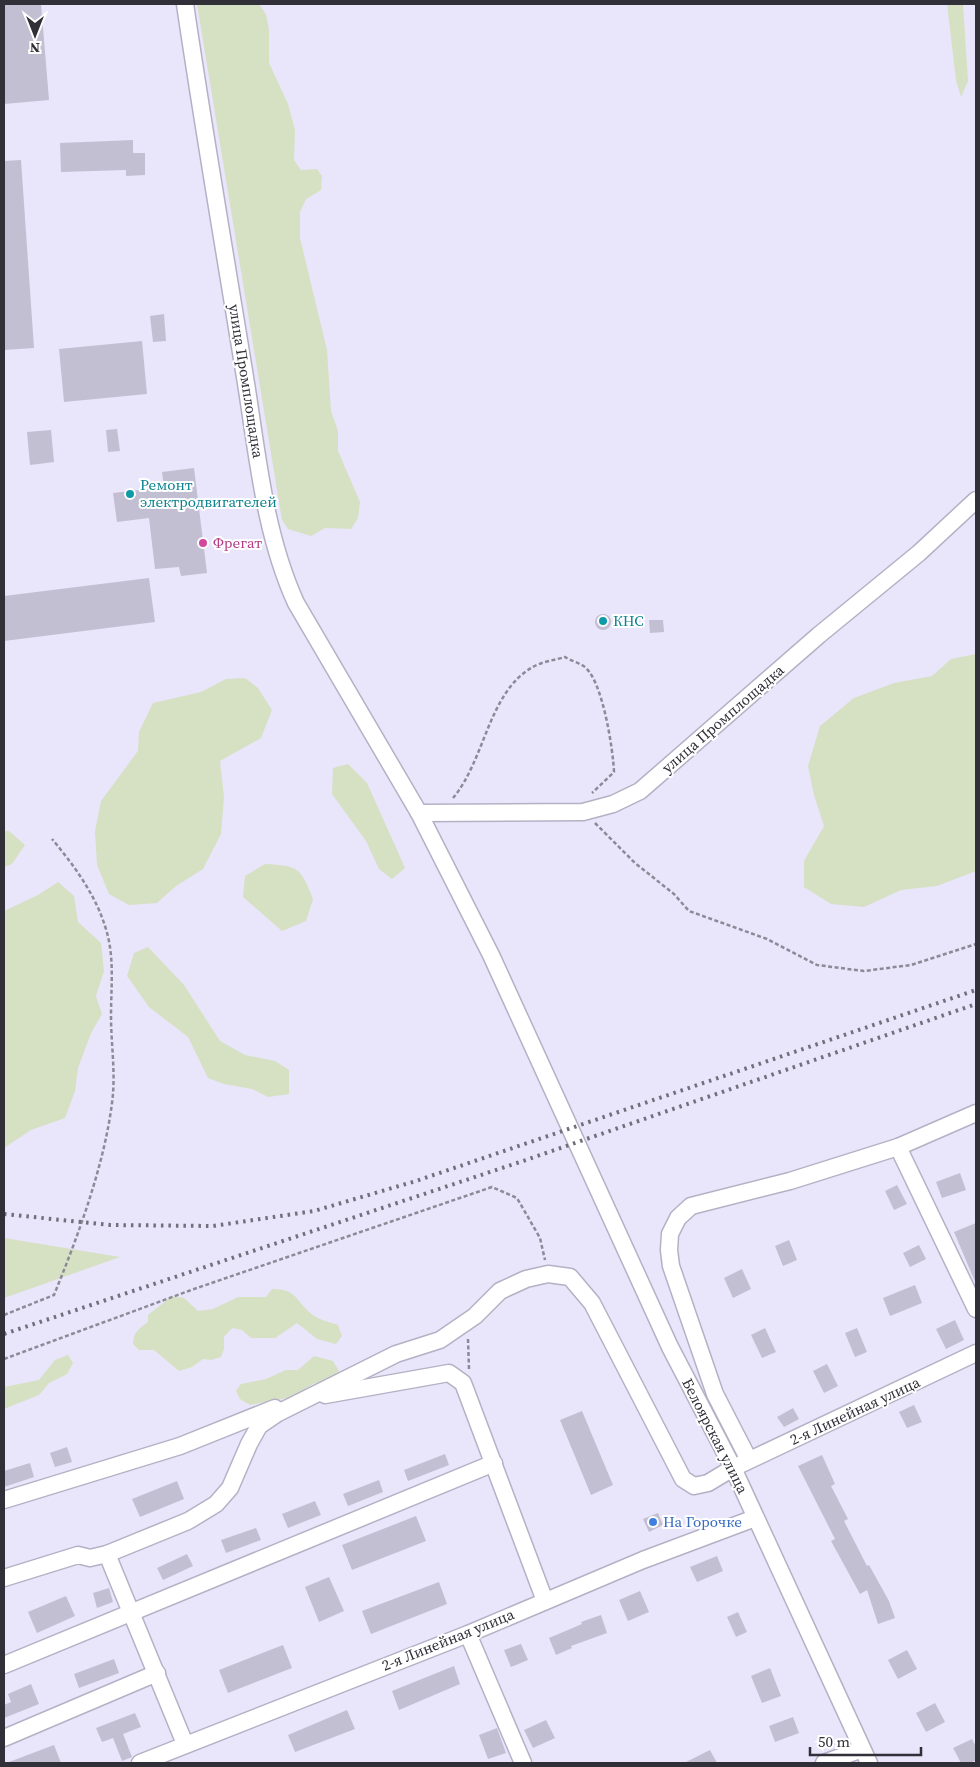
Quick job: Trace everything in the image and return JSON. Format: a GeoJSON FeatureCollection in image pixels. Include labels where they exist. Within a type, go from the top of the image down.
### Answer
{"type":"FeatureCollection","features":[{"type":"Feature","properties":{"kind":"street","name":"улица Промплощадка"},"geometry":{"type":"LineString","coordinates":[[185,4],[205,138],[267,509],[288,584],[296,603],[419,813],[491,955],[575,1137]]}},
{"type":"Feature","properties":{"kind":"street","name":"улица Промплощадка"},"geometry":{"type":"LineString","coordinates":[[419,813],[613,804],[640,791],[819,635],[919,553],[976,500]]}},
{"type":"Feature","properties":{"kind":"street"},"geometry":{"type":"LineString","coordinates":[[749,1460],[714,1394],[671,1266],[670,1234],[678,1218],[691,1206],[790,1181],[898,1147],[976,1113]]}},
{"type":"Feature","properties":{"kind":"street","name":"Белоярская улица"},"geometry":{"type":"LineString","coordinates":[[575,1137],[670,1347],[733,1468],[866,1756]]}},
{"type":"Feature","properties":{"kind":"street"},"geometry":{"type":"LineString","coordinates":[[898,1147],[976,1309]]}},
{"type":"Feature","properties":{"kind":"street"},"geometry":{"type":"LineString","coordinates":[[4,1500],[180,1446],[239,1421],[302,1399],[396,1354],[440,1340],[475,1316],[500,1291],[526,1279],[548,1274]]}},
{"type":"Feature","properties":{"kind":"street","name":"2-я Линейная улица"},"geometry":{"type":"LineString","coordinates":[[548,1274],[570,1277],[592,1303],[682,1479],[694,1486],[708,1483],[749,1460],[976,1353]]}},
{"type":"Feature","properties":{"kind":"street"},"geometry":{"type":"LineString","coordinates":[[4,1578],[78,1555],[90,1558],[107,1554],[188,1521],[216,1504],[230,1488],[249,1444],[260,1426],[302,1399],[449,1373],[463,1383],[545,1600]]}},
{"type":"Feature","properties":{"kind":"street"},"geometry":{"type":"LineString","coordinates":[[4,1665],[494,1463]]}},
{"type":"Feature","properties":{"kind":"street","name":"2-я Линейная улица"},"geometry":{"type":"LineString","coordinates":[[140,1763],[468,1634],[545,1600],[755,1518]]}},
{"type":"Feature","properties":{"kind":"street"},"geometry":{"type":"LineString","coordinates":[[107,1554],[186,1744]]}},
{"type":"Feature","properties":{"kind":"street"},"geometry":{"type":"LineString","coordinates":[[468,1634],[523,1763]]}},
{"type":"Feature","properties":{"kind":"street"},"geometry":{"type":"LineString","coordinates":[[4,1738],[157,1673]]}},
{"type":"Feature","properties":{"kind":"street"},"geometry":{"type":"LineString","coordinates":[[824,1763],[866,1756]]}},
{"type":"Feature","properties":{"kind":"path"},"geometry":{"type":"LineString","coordinates":[[440,812],[464,785],[506,692],[532,667],[565,658],[586,668],[598,690],[613,747],[614,772],[584,804],[635,863],[674,894],[689,911],[767,939],[817,965],[864,971],[911,965],[976,944]]}},
{"type":"Feature","properties":{"kind":"path"},"geometry":{"type":"LineString","coordinates":[[4,1315],[54,1295],[98,1173],[112,1103],[115,1058],[112,1039],[113,959],[105,925],[88,890],[72,864],[52,839]]}},
{"type":"Feature","properties":{"kind":"path"},"geometry":{"type":"LineString","coordinates":[[4,1360],[194,1289],[492,1187],[517,1198],[540,1238],[548,1274]]}},
{"type":"Feature","properties":{"kind":"path"},"geometry":{"type":"LineString","coordinates":[[469,1374],[468,1338],[475,1316]]}},
{"type":"Feature","properties":{"kind":"green space"},"geometry":{"type":"Polygon","coordinates":[[[197,4],[259,4],[266,14],[269,29],[269,63],[288,104],[295,130],[294,160],[301,170],[317,169],[322,176],[321,190],[306,199],[300,212],[300,238],[327,350],[331,411],[338,431],[338,451],[360,502],[358,518],[351,529],[325,528],[311,536],[288,529],[282,520],[197,4]]]}},
{"type":"Feature","properties":{"kind":"green space"},"geometry":{"type":"Polygon","coordinates":[[[947,4],[963,4],[968,81],[961,97],[956,80],[947,4]]]}},
{"type":"Feature","properties":{"kind":"green space"},"geometry":{"type":"Polygon","coordinates":[[[976,654],[976,871],[937,886],[901,890],[864,907],[831,904],[804,887],[804,861],[824,826],[814,795],[808,766],[820,726],[854,698],[894,683],[932,676],[951,659],[976,654]]]}},
{"type":"Feature","properties":{"kind":"green space"},"geometry":{"type":"Polygon","coordinates":[[[245,678],[258,688],[272,710],[261,738],[220,761],[224,797],[221,834],[203,869],[176,886],[157,903],[129,905],[109,894],[97,865],[95,831],[101,801],[138,751],[139,732],[153,703],[201,692],[226,679],[245,678]]]}},
{"type":"Feature","properties":{"kind":"green space"},"geometry":{"type":"Polygon","coordinates":[[[348,764],[367,783],[405,868],[392,879],[379,869],[366,841],[332,794],[333,768],[348,764]]]}},
{"type":"Feature","properties":{"kind":"green space"},"geometry":{"type":"Polygon","coordinates":[[[4,831],[9,831],[25,845],[12,864],[4,867],[4,831]]]}},
{"type":"Feature","properties":{"kind":"green space"},"geometry":{"type":"Polygon","coordinates":[[[265,864],[285,866],[297,870],[301,874],[313,899],[306,921],[282,931],[243,897],[245,876],[265,864]]]}},
{"type":"Feature","properties":{"kind":"green space"},"geometry":{"type":"Polygon","coordinates":[[[58,882],[74,896],[78,922],[101,943],[104,971],[96,996],[102,1014],[91,1033],[78,1068],[75,1091],[65,1118],[31,1130],[4,1148],[4,911],[38,895],[58,882]]]}},
{"type":"Feature","properties":{"kind":"green space"},"geometry":{"type":"Polygon","coordinates":[[[148,947],[184,985],[220,1041],[245,1055],[275,1061],[289,1070],[289,1094],[268,1097],[252,1089],[224,1084],[208,1078],[188,1037],[149,1007],[127,976],[134,953],[148,947]]]}},
{"type":"Feature","properties":{"kind":"green space"},"geometry":{"type":"Polygon","coordinates":[[[4,1238],[120,1257],[4,1298],[4,1238]]]}},
{"type":"Feature","properties":{"kind":"green space"},"geometry":{"type":"Polygon","coordinates":[[[272,1289],[290,1292],[315,1316],[338,1325],[342,1336],[336,1344],[317,1339],[297,1323],[275,1338],[251,1338],[242,1330],[232,1328],[224,1337],[224,1349],[221,1357],[211,1360],[203,1359],[192,1367],[179,1371],[154,1350],[139,1350],[133,1344],[137,1331],[148,1322],[148,1315],[172,1296],[184,1298],[198,1311],[213,1309],[238,1297],[266,1297],[272,1289]]]}},
{"type":"Feature","properties":{"kind":"green space"},"geometry":{"type":"Polygon","coordinates":[[[68,1355],[73,1363],[67,1374],[49,1383],[39,1395],[4,1409],[4,1387],[39,1380],[55,1360],[68,1355]]]}},
{"type":"Feature","properties":{"kind":"green space"},"geometry":{"type":"Polygon","coordinates":[[[314,1356],[333,1361],[339,1371],[329,1380],[313,1384],[292,1397],[250,1405],[240,1399],[236,1391],[241,1384],[266,1379],[286,1370],[298,1370],[314,1356]]]}},
{"type":"Feature","properties":{"kind":"building"},"geometry":{"type":"Polygon","coordinates":[[[4,4],[41,4],[49,100],[4,104],[4,4]]]}},
{"type":"Feature","properties":{"kind":"building"},"geometry":{"type":"Polygon","coordinates":[[[133,140],[133,153],[145,153],[145,175],[126,176],[126,170],[61,172],[60,143],[133,140]]]}},
{"type":"Feature","properties":{"kind":"building"},"geometry":{"type":"Polygon","coordinates":[[[21,160],[34,348],[4,350],[4,161],[21,160]]]}},
{"type":"Feature","properties":{"kind":"building"},"geometry":{"type":"Polygon","coordinates":[[[164,314],[166,341],[153,342],[150,316],[164,314]]]}},
{"type":"Feature","properties":{"kind":"building"},"geometry":{"type":"Polygon","coordinates":[[[142,341],[147,394],[64,402],[59,349],[142,341]]]}},
{"type":"Feature","properties":{"kind":"building"},"geometry":{"type":"Polygon","coordinates":[[[117,429],[120,451],[108,452],[106,430],[117,429]]]}},
{"type":"Feature","properties":{"kind":"building"},"geometry":{"type":"Polygon","coordinates":[[[51,430],[54,462],[30,465],[27,432],[51,430]]]}},
{"type":"Feature","properties":{"kind":"building"},"geometry":{"type":"Polygon","coordinates":[[[194,468],[207,573],[181,576],[179,567],[155,569],[149,518],[117,522],[113,493],[164,487],[162,472],[194,468]]]}},
{"type":"Feature","properties":{"kind":"building"},"geometry":{"type":"Polygon","coordinates":[[[149,578],[155,622],[4,641],[4,596],[149,578]]]}},
{"type":"Feature","properties":{"kind":"building","name":"КНС"},"geometry":{"type":"Polygon","coordinates":[[[600,614],[606,614],[611,619],[609,628],[600,630],[595,625],[595,619],[600,614]]]}},
{"type":"Feature","properties":{"kind":"building"},"geometry":{"type":"Polygon","coordinates":[[[649,620],[663,620],[664,632],[650,633],[649,620]]]}},
{"type":"Feature","properties":{"kind":"building"},"geometry":{"type":"Polygon","coordinates":[[[960,1173],[966,1190],[942,1198],[936,1182],[960,1173]]]}},
{"type":"Feature","properties":{"kind":"building"},"geometry":{"type":"Polygon","coordinates":[[[897,1185],[907,1204],[894,1210],[885,1191],[897,1185]]]}},
{"type":"Feature","properties":{"kind":"building"},"geometry":{"type":"Polygon","coordinates":[[[976,1223],[976,1284],[954,1232],[976,1223]]]}},
{"type":"Feature","properties":{"kind":"building"},"geometry":{"type":"Polygon","coordinates":[[[789,1240],[797,1260],[783,1266],[775,1246],[789,1240]]]}},
{"type":"Feature","properties":{"kind":"building"},"geometry":{"type":"Polygon","coordinates":[[[919,1245],[926,1259],[910,1267],[903,1253],[919,1245]]]}},
{"type":"Feature","properties":{"kind":"building"},"geometry":{"type":"Polygon","coordinates":[[[742,1269],[751,1289],[733,1298],[724,1278],[742,1269]]]}},
{"type":"Feature","properties":{"kind":"building"},"geometry":{"type":"Polygon","coordinates":[[[915,1285],[922,1303],[890,1316],[883,1298],[915,1285]]]}},
{"type":"Feature","properties":{"kind":"building"},"geometry":{"type":"Polygon","coordinates":[[[955,1320],[964,1340],[946,1349],[936,1329],[955,1320]]]}},
{"type":"Feature","properties":{"kind":"building"},"geometry":{"type":"Polygon","coordinates":[[[765,1328],[776,1352],[762,1358],[751,1335],[765,1328]]]}},
{"type":"Feature","properties":{"kind":"building"},"geometry":{"type":"Polygon","coordinates":[[[857,1328],[867,1352],[855,1357],[845,1333],[857,1328]]]}},
{"type":"Feature","properties":{"kind":"building"},"geometry":{"type":"Polygon","coordinates":[[[827,1364],[838,1386],[824,1393],[813,1371],[827,1364]]]}},
{"type":"Feature","properties":{"kind":"building"},"geometry":{"type":"Polygon","coordinates":[[[914,1405],[922,1422],[907,1428],[899,1412],[914,1405]]]}},
{"type":"Feature","properties":{"kind":"building"},"geometry":{"type":"Polygon","coordinates":[[[793,1408],[799,1419],[784,1427],[777,1417],[793,1408]]]}},
{"type":"Feature","properties":{"kind":"building"},"geometry":{"type":"Polygon","coordinates":[[[582,1411],[613,1485],[591,1495],[560,1420],[582,1411]]]}},
{"type":"Feature","properties":{"kind":"building"},"geometry":{"type":"Polygon","coordinates":[[[67,1447],[72,1462],[55,1467],[50,1453],[67,1447]]]}},
{"type":"Feature","properties":{"kind":"building"},"geometry":{"type":"Polygon","coordinates":[[[445,1454],[449,1465],[408,1481],[404,1470],[445,1454]]]}},
{"type":"Feature","properties":{"kind":"building"},"geometry":{"type":"Polygon","coordinates":[[[822,1455],[835,1484],[831,1486],[848,1519],[844,1521],[867,1566],[869,1565],[889,1601],[895,1618],[878,1624],[867,1590],[860,1594],[831,1541],[835,1539],[798,1466],[822,1455]]]}},
{"type":"Feature","properties":{"kind":"building"},"geometry":{"type":"Polygon","coordinates":[[[30,1463],[34,1477],[4,1487],[4,1471],[30,1463]]]}},
{"type":"Feature","properties":{"kind":"building"},"geometry":{"type":"Polygon","coordinates":[[[379,1480],[383,1492],[348,1506],[343,1494],[379,1480]]]}},
{"type":"Feature","properties":{"kind":"building"},"geometry":{"type":"Polygon","coordinates":[[[177,1481],[184,1499],[140,1517],[132,1499],[177,1481]]]}},
{"type":"Feature","properties":{"kind":"building"},"geometry":{"type":"Polygon","coordinates":[[[315,1501],[321,1515],[288,1528],[282,1514],[315,1501]]]}},
{"type":"Feature","properties":{"kind":"building","name":"На Горочке"},"geometry":{"type":"Polygon","coordinates":[[[658,1513],[663,1525],[649,1532],[643,1519],[658,1513]]]}},
{"type":"Feature","properties":{"kind":"building"},"geometry":{"type":"Polygon","coordinates":[[[416,1516],[426,1541],[352,1570],[342,1545],[416,1516]]]}},
{"type":"Feature","properties":{"kind":"building"},"geometry":{"type":"Polygon","coordinates":[[[256,1528],[261,1540],[226,1553],[221,1540],[256,1528]]]}},
{"type":"Feature","properties":{"kind":"building"},"geometry":{"type":"Polygon","coordinates":[[[187,1554],[193,1566],[163,1580],[157,1568],[187,1554]]]}},
{"type":"Feature","properties":{"kind":"building"},"geometry":{"type":"Polygon","coordinates":[[[717,1556],[723,1571],[697,1582],[690,1567],[717,1556]]]}},
{"type":"Feature","properties":{"kind":"building"},"geometry":{"type":"Polygon","coordinates":[[[329,1577],[344,1611],[319,1622],[305,1587],[329,1577]]]}},
{"type":"Feature","properties":{"kind":"building"},"geometry":{"type":"Polygon","coordinates":[[[439,1582],[447,1604],[371,1634],[362,1611],[439,1582]]]}},
{"type":"Feature","properties":{"kind":"building"},"geometry":{"type":"Polygon","coordinates":[[[109,1588],[113,1602],[97,1608],[93,1593],[109,1588]]]}},
{"type":"Feature","properties":{"kind":"building"},"geometry":{"type":"Polygon","coordinates":[[[640,1591],[649,1612],[628,1621],[619,1600],[640,1591]]]}},
{"type":"Feature","properties":{"kind":"building"},"geometry":{"type":"Polygon","coordinates":[[[66,1596],[75,1616],[37,1633],[28,1612],[66,1596]]]}},
{"type":"Feature","properties":{"kind":"building"},"geometry":{"type":"Polygon","coordinates":[[[738,1612],[747,1632],[736,1637],[727,1617],[738,1612]]]}},
{"type":"Feature","properties":{"kind":"building"},"geometry":{"type":"Polygon","coordinates":[[[601,1615],[607,1633],[571,1646],[572,1648],[556,1655],[549,1638],[582,1624],[581,1622],[601,1615]]]}},
{"type":"Feature","properties":{"kind":"building"},"geometry":{"type":"Polygon","coordinates":[[[521,1644],[528,1660],[511,1667],[504,1650],[521,1644]]]}},
{"type":"Feature","properties":{"kind":"building"},"geometry":{"type":"Polygon","coordinates":[[[283,1645],[292,1668],[228,1693],[219,1670],[283,1645]]]}},
{"type":"Feature","properties":{"kind":"building"},"geometry":{"type":"Polygon","coordinates":[[[907,1650],[917,1669],[898,1679],[888,1660],[907,1650]]]}},
{"type":"Feature","properties":{"kind":"building"},"geometry":{"type":"Polygon","coordinates":[[[114,1659],[119,1673],[79,1688],[74,1674],[114,1659]]]}},
{"type":"Feature","properties":{"kind":"building"},"geometry":{"type":"Polygon","coordinates":[[[454,1666],[460,1684],[399,1710],[392,1691],[454,1666]]]}},
{"type":"Feature","properties":{"kind":"building"},"geometry":{"type":"Polygon","coordinates":[[[770,1668],[781,1696],[762,1703],[751,1676],[770,1668]]]}},
{"type":"Feature","properties":{"kind":"building"},"geometry":{"type":"Polygon","coordinates":[[[31,1684],[39,1704],[4,1718],[4,1705],[11,1702],[8,1694],[31,1684]]]}},
{"type":"Feature","properties":{"kind":"building"},"geometry":{"type":"Polygon","coordinates":[[[935,1703],[945,1722],[926,1732],[916,1713],[935,1703]]]}},
{"type":"Feature","properties":{"kind":"building"},"geometry":{"type":"Polygon","coordinates":[[[347,1710],[355,1729],[295,1752],[288,1735],[347,1710]]]}},
{"type":"Feature","properties":{"kind":"building"},"geometry":{"type":"Polygon","coordinates":[[[135,1713],[141,1727],[123,1734],[132,1757],[122,1761],[113,1738],[102,1742],[96,1728],[135,1713]]]}},
{"type":"Feature","properties":{"kind":"building"},"geometry":{"type":"Polygon","coordinates":[[[793,1717],[799,1733],[775,1742],[769,1726],[793,1717]]]}},
{"type":"Feature","properties":{"kind":"building"},"geometry":{"type":"Polygon","coordinates":[[[546,1720],[555,1738],[533,1748],[524,1730],[546,1720]]]}},
{"type":"Feature","properties":{"kind":"building"},"geometry":{"type":"Polygon","coordinates":[[[497,1728],[506,1753],[488,1759],[479,1735],[497,1728]]]}},
{"type":"Feature","properties":{"kind":"building"},"geometry":{"type":"Polygon","coordinates":[[[972,1739],[976,1747],[976,1760],[971,1763],[961,1763],[953,1748],[972,1739]]]}},
{"type":"Feature","properties":{"kind":"building"},"geometry":{"type":"Polygon","coordinates":[[[54,1745],[61,1763],[9,1763],[9,1762],[54,1745]]]}},
{"type":"Feature","properties":{"kind":"building"},"geometry":{"type":"Polygon","coordinates":[[[710,1750],[717,1763],[684,1763],[710,1750]]]}},
{"type":"Feature","properties":{"kind":"railway"},"geometry":{"type":"LineString","coordinates":[[4,1214],[110,1225],[213,1226],[314,1211],[416,1181],[976,990]]}},
{"type":"Feature","properties":{"kind":"railway"},"geometry":{"type":"LineString","coordinates":[[4,1334],[523,1161],[976,1004]]}},
{"type":"Feature","properties":{"kind":"place","name":"Ремонт электродвигателей"},"geometry":{"type":"Point","coordinates":[130,494]}},
{"type":"Feature","properties":{"kind":"place","name":"Фрегат"},"geometry":{"type":"Point","coordinates":[203,543]}},
{"type":"Feature","properties":{"kind":"place","name":"КНС"},"geometry":{"type":"Point","coordinates":[603,621]}},
{"type":"Feature","properties":{"kind":"place","name":"На Горочке"},"geometry":{"type":"Point","coordinates":[653,1522]}}]}
